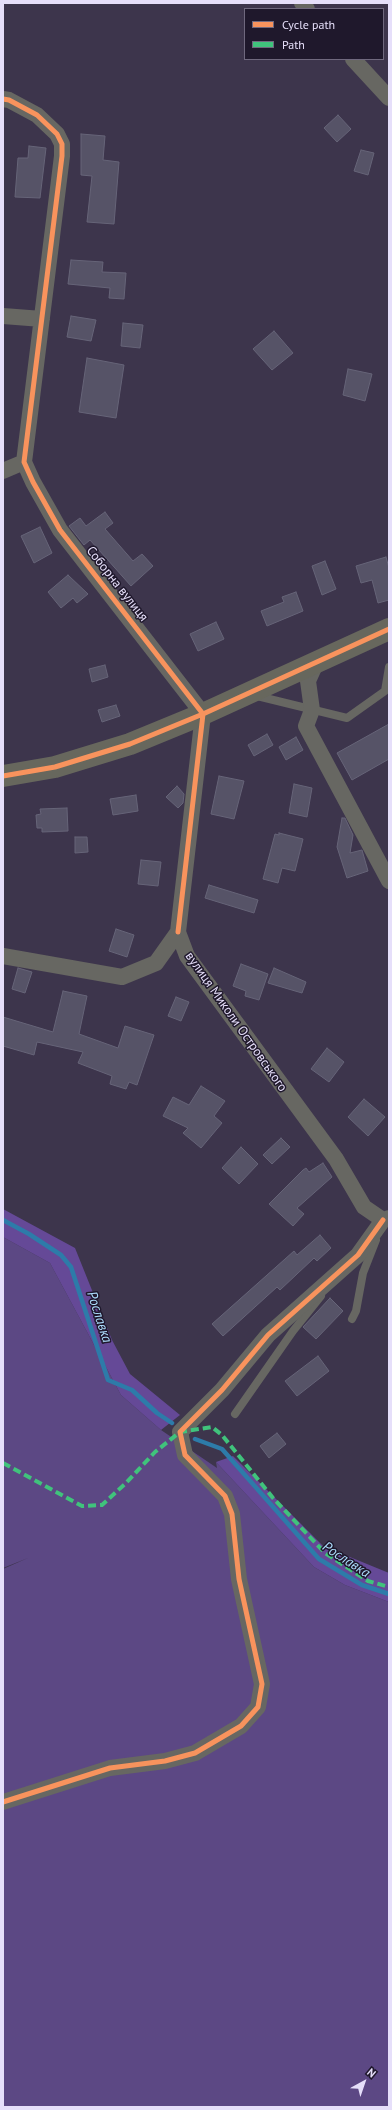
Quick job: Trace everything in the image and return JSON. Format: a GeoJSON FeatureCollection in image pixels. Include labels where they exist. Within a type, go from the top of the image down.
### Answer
{"type":"FeatureCollection","features":[{"type":"Feature","properties":{"kind":"street"},"geometry":{"type":"LineString","coordinates":[[354,60],[389,98]]}},
{"type":"Feature","properties":{"kind":"street"},"geometry":{"type":"LineString","coordinates":[[3,100],[9,100],[37,115],[57,134],[62,144],[62,156],[24,462],[3,471]]}},
{"type":"Feature","properties":{"kind":"street"},"geometry":{"type":"LineString","coordinates":[[3,316],[42,319]]}},
{"type":"Feature","properties":{"kind":"street","name":"Соборна вулиця"},"geometry":{"type":"LineString","coordinates":[[24,462],[33,482],[60,530],[203,714]]}},
{"type":"Feature","properties":{"kind":"street"},"geometry":{"type":"LineString","coordinates":[[3,776],[55,767],[130,744],[203,714],[245,693],[389,629]]}},
{"type":"Feature","properties":{"kind":"street"},"geometry":{"type":"LineString","coordinates":[[317,661],[308,681],[312,710],[306,726],[389,881]]}},
{"type":"Feature","properties":{"kind":"street"},"geometry":{"type":"LineString","coordinates":[[178,932],[203,714]]}},
{"type":"Feature","properties":{"kind":"street","name":"вулиця Миколи Островського"},"geometry":{"type":"LineString","coordinates":[[3,956],[122,977],[156,963],[178,932]]}},
{"type":"Feature","properties":{"kind":"street","name":"вулиця Миколи Островського"},"geometry":{"type":"LineString","coordinates":[[178,932],[187,956],[336,1160],[364,1207],[386,1219]]}},
{"type":"Feature","properties":{"kind":"street"},"geometry":{"type":"LineString","coordinates":[[3,1802],[110,1768],[165,1761],[195,1753],[241,1726],[258,1708],[262,1684],[239,1579],[232,1514],[225,1496],[185,1455],[180,1432],[222,1390],[268,1335],[358,1254],[386,1219]]}},
{"type":"Feature","properties":{"kind":"lane"},"geometry":{"type":"LineString","coordinates":[[245,693],[347,718],[385,691],[389,667]]}},
{"type":"Feature","properties":{"kind":"lane"},"geometry":{"type":"LineString","coordinates":[[352,1320],[356,1311],[363,1273],[386,1219]]}},
{"type":"Feature","properties":{"kind":"lane"},"geometry":{"type":"LineString","coordinates":[[235,1414],[337,1272]]}},
{"type":"Feature","properties":{"kind":"shaded area"},"geometry":{"type":"Polygon","coordinates":[[[3,1209],[75,1248],[112,1340],[130,1374],[180,1415],[161,1430],[121,1395],[50,1263],[3,1237],[3,1209]]]}},
{"type":"Feature","properties":{"kind":"shaded area"},"geometry":{"type":"Polygon","coordinates":[[[3,1237],[50,1263],[121,1395],[161,1430],[217,1468],[216,1462],[314,1567],[345,1585],[389,1602],[389,2107],[3,2107],[3,1569],[28,1558],[3,1568],[3,1237]]]}},
{"type":"Feature","properties":{"kind":"shaded area"},"geometry":{"type":"Polygon","coordinates":[[[233,1456],[323,1546],[389,1573],[389,1602],[345,1585],[314,1567],[216,1462],[233,1456]]]}},
{"type":"Feature","properties":{"kind":"building"},"geometry":{"type":"Polygon","coordinates":[[[338,115],[351,129],[337,142],[324,128],[338,115]]]}},
{"type":"Feature","properties":{"kind":"building"},"geometry":{"type":"Polygon","coordinates":[[[81,134],[105,136],[103,160],[119,162],[114,224],[87,222],[92,176],[81,175],[81,134]]]}},
{"type":"Feature","properties":{"kind":"building"},"geometry":{"type":"Polygon","coordinates":[[[29,146],[46,148],[40,198],[15,197],[18,158],[28,158],[29,146]]]}},
{"type":"Feature","properties":{"kind":"building"},"geometry":{"type":"Polygon","coordinates":[[[361,150],[374,153],[368,175],[354,171],[361,150]]]}},
{"type":"Feature","properties":{"kind":"building"},"geometry":{"type":"Polygon","coordinates":[[[71,260],[103,262],[102,272],[126,273],[124,299],[109,298],[110,288],[68,284],[71,260]]]}},
{"type":"Feature","properties":{"kind":"building"},"geometry":{"type":"Polygon","coordinates":[[[71,316],[96,320],[91,341],[67,337],[71,316]]]}},
{"type":"Feature","properties":{"kind":"building"},"geometry":{"type":"Polygon","coordinates":[[[123,323],[143,325],[140,348],[121,346],[123,323]]]}},
{"type":"Feature","properties":{"kind":"building"},"geometry":{"type":"Polygon","coordinates":[[[274,331],[293,353],[272,370],[253,349],[274,331]]]}},
{"type":"Feature","properties":{"kind":"building"},"geometry":{"type":"Polygon","coordinates":[[[87,358],[124,365],[116,418],[79,412],[87,358]]]}},
{"type":"Feature","properties":{"kind":"building"},"geometry":{"type":"Polygon","coordinates":[[[348,369],[372,374],[365,401],[343,395],[348,369]]]}},
{"type":"Feature","properties":{"kind":"building"},"geometry":{"type":"Polygon","coordinates":[[[105,512],[113,523],[105,529],[133,561],[142,554],[153,566],[131,586],[90,540],[84,545],[69,526],[80,518],[86,526],[105,512]]]}},
{"type":"Feature","properties":{"kind":"building"},"geometry":{"type":"Polygon","coordinates":[[[40,527],[52,553],[34,563],[21,536],[40,527]]]}},
{"type":"Feature","properties":{"kind":"building"},"geometry":{"type":"Polygon","coordinates":[[[386,557],[389,568],[389,600],[378,603],[372,580],[361,583],[356,566],[386,557]]]}},
{"type":"Feature","properties":{"kind":"building"},"geometry":{"type":"Polygon","coordinates":[[[325,561],[336,589],[322,595],[312,566],[325,561]]]}},
{"type":"Feature","properties":{"kind":"building"},"geometry":{"type":"Polygon","coordinates":[[[68,575],[88,594],[77,603],[73,598],[61,608],[48,592],[68,575]]]}},
{"type":"Feature","properties":{"kind":"building"},"geometry":{"type":"Polygon","coordinates":[[[296,592],[303,611],[267,626],[261,611],[284,602],[282,597],[296,592]]]}},
{"type":"Feature","properties":{"kind":"building"},"geometry":{"type":"Polygon","coordinates":[[[216,622],[224,639],[198,651],[190,634],[216,622]]]}},
{"type":"Feature","properties":{"kind":"building"},"geometry":{"type":"Polygon","coordinates":[[[105,665],[108,677],[92,682],[89,669],[105,665]]]}},
{"type":"Feature","properties":{"kind":"building"},"geometry":{"type":"Polygon","coordinates":[[[116,705],[120,716],[102,722],[98,710],[116,705]]]}},
{"type":"Feature","properties":{"kind":"building"},"geometry":{"type":"Polygon","coordinates":[[[389,724],[389,759],[352,780],[337,753],[389,724]]]}},
{"type":"Feature","properties":{"kind":"building"},"geometry":{"type":"Polygon","coordinates":[[[267,734],[273,745],[254,756],[248,745],[267,734]]]}},
{"type":"Feature","properties":{"kind":"building"},"geometry":{"type":"Polygon","coordinates":[[[296,737],[303,750],[286,760],[279,747],[296,737]]]}},
{"type":"Feature","properties":{"kind":"building"},"geometry":{"type":"Polygon","coordinates":[[[219,776],[244,781],[234,819],[211,814],[219,776]]]}},
{"type":"Feature","properties":{"kind":"building"},"geometry":{"type":"Polygon","coordinates":[[[294,784],[312,788],[307,817],[289,813],[294,784]]]}},
{"type":"Feature","properties":{"kind":"building"},"geometry":{"type":"Polygon","coordinates":[[[177,786],[184,794],[183,803],[178,808],[166,797],[177,786]]]}},
{"type":"Feature","properties":{"kind":"building"},"geometry":{"type":"Polygon","coordinates":[[[136,795],[138,811],[113,815],[110,799],[136,795]]]}},
{"type":"Feature","properties":{"kind":"building"},"geometry":{"type":"Polygon","coordinates":[[[67,808],[68,831],[42,832],[42,828],[37,828],[36,815],[41,814],[40,809],[67,808]]]}},
{"type":"Feature","properties":{"kind":"building"},"geometry":{"type":"Polygon","coordinates":[[[342,818],[345,818],[353,835],[350,853],[362,850],[368,871],[347,878],[337,847],[342,818]]]}},
{"type":"Feature","properties":{"kind":"building"},"geometry":{"type":"Polygon","coordinates":[[[279,833],[303,839],[295,871],[282,868],[278,883],[263,879],[275,834],[279,835],[279,833]]]}},
{"type":"Feature","properties":{"kind":"building"},"geometry":{"type":"Polygon","coordinates":[[[75,837],[87,837],[88,852],[75,853],[75,837]]]}},
{"type":"Feature","properties":{"kind":"building"},"geometry":{"type":"Polygon","coordinates":[[[141,860],[161,862],[158,886],[138,884],[141,860]]]}},
{"type":"Feature","properties":{"kind":"building"},"geometry":{"type":"Polygon","coordinates":[[[209,885],[258,900],[254,913],[205,898],[209,885]]]}},
{"type":"Feature","properties":{"kind":"building"},"geometry":{"type":"Polygon","coordinates":[[[116,929],[134,935],[127,957],[109,951],[116,929]]]}},
{"type":"Feature","properties":{"kind":"building"},"geometry":{"type":"Polygon","coordinates":[[[241,964],[268,974],[259,1000],[245,996],[246,991],[233,986],[241,964]]]}},
{"type":"Feature","properties":{"kind":"building"},"geometry":{"type":"Polygon","coordinates":[[[18,968],[32,972],[25,993],[12,989],[18,968]]]}},
{"type":"Feature","properties":{"kind":"building"},"geometry":{"type":"Polygon","coordinates":[[[274,968],[306,982],[302,993],[268,983],[274,968]]]}},
{"type":"Feature","properties":{"kind":"building"},"geometry":{"type":"Polygon","coordinates":[[[63,991],[87,996],[79,1034],[118,1048],[125,1026],[154,1035],[137,1085],[129,1082],[126,1089],[110,1084],[112,1076],[78,1063],[83,1052],[37,1042],[34,1055],[3,1046],[3,1017],[53,1032],[63,991]]]}},
{"type":"Feature","properties":{"kind":"building"},"geometry":{"type":"Polygon","coordinates":[[[176,997],[189,1002],[181,1021],[168,1016],[176,997]]]}},
{"type":"Feature","properties":{"kind":"building"},"geometry":{"type":"Polygon","coordinates":[[[327,1048],[344,1062],[329,1082],[311,1069],[327,1048]]]}},
{"type":"Feature","properties":{"kind":"building"},"geometry":{"type":"Polygon","coordinates":[[[201,1086],[225,1101],[214,1116],[222,1123],[201,1148],[183,1133],[188,1128],[163,1116],[173,1097],[189,1105],[201,1086]]]}},
{"type":"Feature","properties":{"kind":"building"},"geometry":{"type":"Polygon","coordinates":[[[364,1099],[385,1117],[368,1136],[348,1117],[364,1099]]]}},
{"type":"Feature","properties":{"kind":"building"},"geometry":{"type":"Polygon","coordinates":[[[281,1138],[290,1147],[272,1164],[263,1155],[281,1138]]]}},
{"type":"Feature","properties":{"kind":"building"},"geometry":{"type":"Polygon","coordinates":[[[241,1147],[258,1164],[239,1184],[222,1168],[241,1147]]]}},
{"type":"Feature","properties":{"kind":"building"},"geometry":{"type":"Polygon","coordinates":[[[323,1163],[332,1177],[297,1208],[304,1214],[293,1226],[269,1204],[303,1170],[306,1168],[309,1172],[323,1163]]]}},
{"type":"Feature","properties":{"kind":"building"},"geometry":{"type":"Polygon","coordinates":[[[320,1235],[331,1248],[317,1261],[314,1258],[280,1290],[277,1287],[223,1336],[212,1324],[294,1251],[297,1255],[320,1235]]]}},
{"type":"Feature","properties":{"kind":"building"},"geometry":{"type":"Polygon","coordinates":[[[330,1298],[343,1311],[316,1339],[303,1327],[330,1298]]]}},
{"type":"Feature","properties":{"kind":"building"},"geometry":{"type":"Polygon","coordinates":[[[318,1356],[329,1371],[297,1396],[285,1381],[318,1356]]]}},
{"type":"Feature","properties":{"kind":"building"},"geometry":{"type":"Polygon","coordinates":[[[277,1433],[286,1444],[269,1458],[260,1446],[277,1433]]]}},
{"type":"Feature","properties":{"kind":"waterway","name":"Рославка"},"geometry":{"type":"LineString","coordinates":[[3,1220],[29,1234],[61,1255],[71,1267],[108,1380],[132,1390],[157,1413],[172,1423]]}},
{"type":"Feature","properties":{"kind":"waterway","name":"Рославка"},"geometry":{"type":"LineString","coordinates":[[195,1439],[222,1449],[319,1559],[362,1585],[389,1594]]}},
{"type":"Feature","properties":{"kind":"marked path"},"geometry":{"type":"LineString","coordinates":[[3,1463],[82,1506],[102,1505],[126,1483],[155,1452],[180,1432],[212,1427],[222,1435],[273,1498],[325,1553],[368,1581],[389,1587]]}},
{"type":"Feature","properties":{"kind":"cycle path"},"geometry":{"type":"LineString","coordinates":[[3,99],[9,100],[37,115],[57,134],[62,144],[62,156],[24,462],[33,482],[60,530],[203,714],[178,932]]}},
{"type":"Feature","properties":{"kind":"cycle path"},"geometry":{"type":"LineString","coordinates":[[3,776],[55,767],[130,744],[203,714],[389,629]]}},
{"type":"Feature","properties":{"kind":"cycle path"},"geometry":{"type":"LineString","coordinates":[[3,1802],[110,1768],[165,1761],[195,1753],[241,1726],[258,1707],[262,1684],[239,1579],[232,1514],[225,1496],[185,1455],[180,1432],[222,1390],[268,1335],[358,1255],[383,1220]]}}]}
